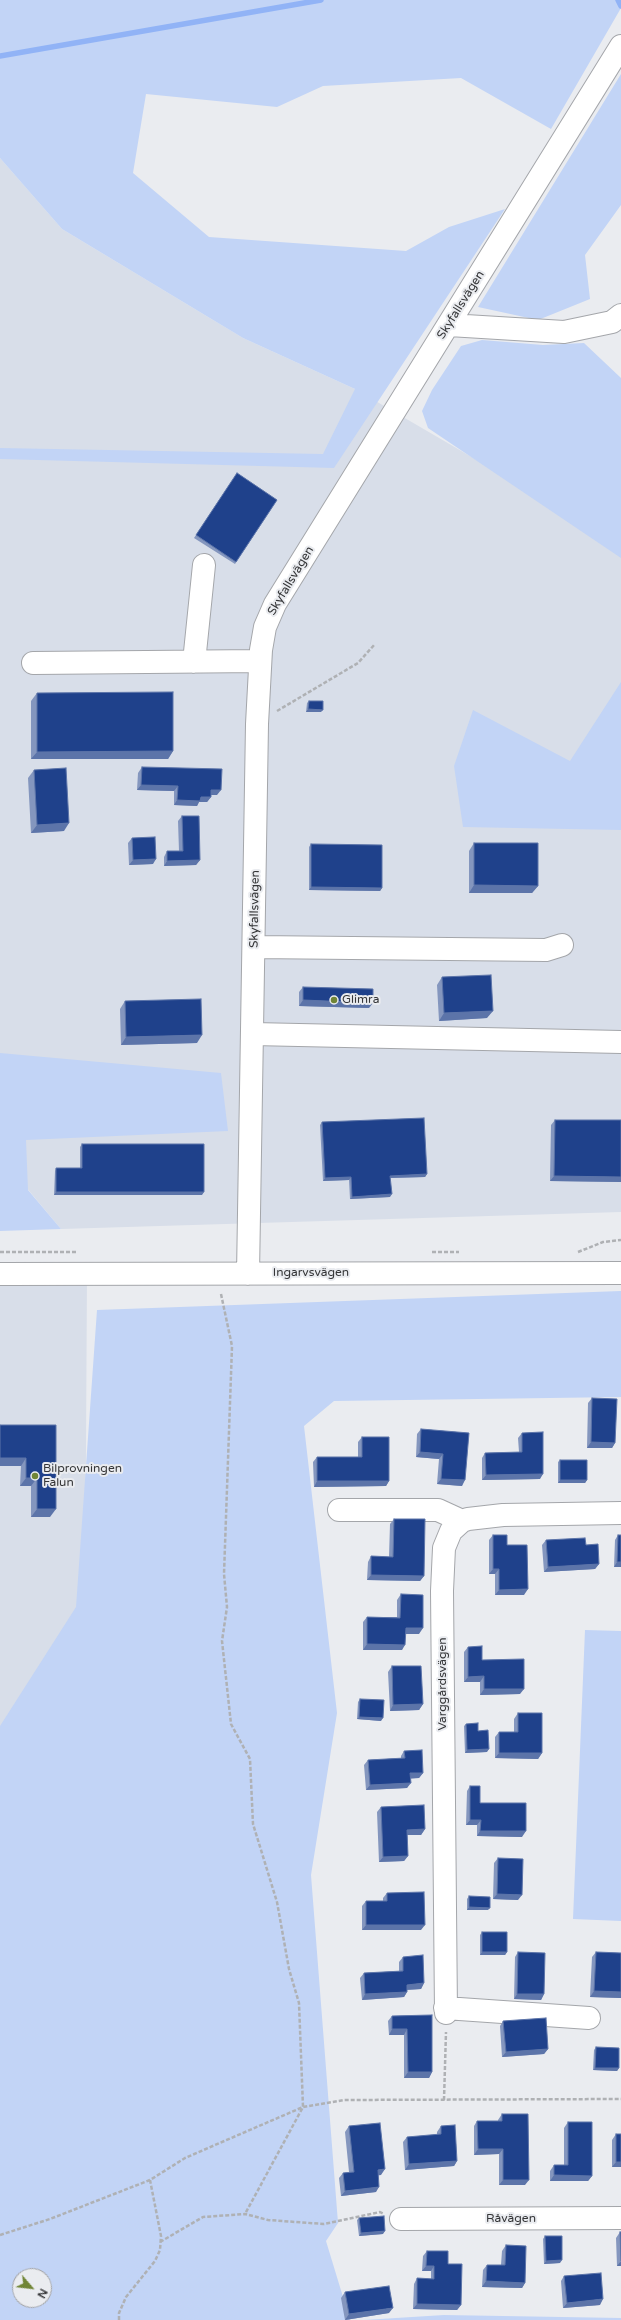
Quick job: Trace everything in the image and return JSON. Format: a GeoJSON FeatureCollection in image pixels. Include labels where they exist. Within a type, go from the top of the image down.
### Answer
{"type":"FeatureCollection","features":[{"type":"Feature","properties":{"kind":"street","name":"Skyfallsvägen"},"geometry":{"type":"LineString","coordinates":[[248,1274],[255,947],[257,724],[260,661],[265,627],[275,604],[621,46]]}},
{"type":"Feature","properties":{"kind":"street"},"geometry":{"type":"LineString","coordinates":[[449,325],[564,332],[612,322],[621,316]]}},
{"type":"Feature","properties":{"kind":"street"},"geometry":{"type":"LineString","coordinates":[[194,662],[204,566]]}},
{"type":"Feature","properties":{"kind":"street"},"geometry":{"type":"LineString","coordinates":[[33,663],[260,661]]}},
{"type":"Feature","properties":{"kind":"street"},"geometry":{"type":"LineString","coordinates":[[255,947],[546,950],[562,946]]}},
{"type":"Feature","properties":{"kind":"street"},"geometry":{"type":"LineString","coordinates":[[253,1034],[621,1042]]}},
{"type":"Feature","properties":{"kind":"street","name":"Ingarvsvägen"},"geometry":{"type":"LineString","coordinates":[[0,1274],[621,1273]]}},
{"type":"Feature","properties":{"kind":"street"},"geometry":{"type":"LineString","coordinates":[[339,1510],[438,1510],[462,1521],[503,1515],[621,1513]]}},
{"type":"Feature","properties":{"kind":"street","name":"Varggårdsvägen"},"geometry":{"type":"LineString","coordinates":[[445,2011],[443,1554],[451,1531],[462,1521]]}},
{"type":"Feature","properties":{"kind":"street"},"geometry":{"type":"LineString","coordinates":[[445,2011],[589,2018]]}},
{"type":"Feature","properties":{"kind":"street","name":"Råvägen"},"geometry":{"type":"LineString","coordinates":[[401,2219],[621,2218]]}},
{"type":"Feature","properties":{"kind":"path"},"geometry":{"type":"LineString","coordinates":[[257,724],[358,663],[375,644]]}},
{"type":"Feature","properties":{"kind":"path"},"geometry":{"type":"LineString","coordinates":[[216,1274],[232,1346],[224,1574],[227,1607],[222,1641],[231,1724],[250,1759],[253,1824],[277,1902],[288,1969],[300,2003],[303,2107],[245,2214]]}},
{"type":"Feature","properties":{"kind":"path"},"geometry":{"type":"LineString","coordinates":[[444,2100],[445,2011]]}},
{"type":"Feature","properties":{"kind":"path"},"geometry":{"type":"LineString","coordinates":[[0,2235],[50,2219],[150,2180],[185,2158],[303,2107],[344,2100],[621,2099]]}},
{"type":"Feature","properties":{"kind":"path"},"geometry":{"type":"LineString","coordinates":[[119,2320],[119,2313],[126,2297],[155,2261],[160,2250],[150,2180]]}},
{"type":"Feature","properties":{"kind":"path"},"geometry":{"type":"LineString","coordinates":[[160,2242],[203,2216],[245,2214],[268,2220],[324,2224],[380,2212],[401,2219]]}},
{"type":"Feature","properties":{"kind":"shaded area"},"geometry":{"type":"Polygon","coordinates":[[[0,0],[621,0],[621,8],[551,129],[461,78],[323,86],[277,107],[146,94],[133,173],[209,237],[406,251],[449,227],[505,209],[334,468],[0,459],[0,448],[323,454],[355,389],[243,338],[62,229],[0,158],[0,0]]]}},
{"type":"Feature","properties":{"kind":"shaded area"},"geometry":{"type":"Polygon","coordinates":[[[621,74],[621,205],[585,255],[590,299],[538,320],[478,307],[621,74]]]}},
{"type":"Feature","properties":{"kind":"shaded area"},"geometry":{"type":"Polygon","coordinates":[[[0,158],[62,229],[243,338],[355,389],[621,544],[621,1212],[61,1229],[0,1156],[0,158]]]}},
{"type":"Feature","properties":{"kind":"shaded area"},"geometry":{"type":"Polygon","coordinates":[[[482,340],[543,345],[584,343],[621,378],[621,558],[428,428],[422,411],[432,390],[461,346],[482,340]]]}},
{"type":"Feature","properties":{"kind":"shaded area"},"geometry":{"type":"Polygon","coordinates":[[[621,682],[621,830],[463,827],[454,766],[473,710],[570,761],[621,682]]]}},
{"type":"Feature","properties":{"kind":"shaded area"},"geometry":{"type":"Polygon","coordinates":[[[0,1053],[221,1073],[228,1131],[26,1140],[28,1190],[61,1229],[0,1231],[0,1053]]]}},
{"type":"Feature","properties":{"kind":"shaded area"},"geometry":{"type":"Polygon","coordinates":[[[0,1272],[87,1275],[85,1618],[0,1746],[0,1272]]]}},
{"type":"Feature","properties":{"kind":"shaded area"},"geometry":{"type":"Polygon","coordinates":[[[621,1291],[621,1397],[334,1401],[304,1426],[337,1713],[311,1875],[338,2223],[326,2241],[350,2320],[0,2320],[0,1726],[76,1607],[97,1310],[621,1291]]]}},
{"type":"Feature","properties":{"kind":"shaded area"},"geometry":{"type":"Polygon","coordinates":[[[585,1630],[621,1631],[621,1921],[573,1919],[585,1630]]]}},
{"type":"Feature","properties":{"kind":"shaded area"},"geometry":{"type":"Polygon","coordinates":[[[444,2315],[621,2318],[621,2320],[364,2320],[444,2315]]]}},
{"type":"Feature","properties":{"kind":"building"},"geometry":{"type":"Polygon","coordinates":[[[237,473],[277,500],[236,562],[196,535],[237,473]]]}},
{"type":"Feature","properties":{"kind":"building"},"geometry":{"type":"Polygon","coordinates":[[[173,692],[173,751],[37,752],[37,693],[173,692]]]}},
{"type":"Feature","properties":{"kind":"building"},"geometry":{"type":"Polygon","coordinates":[[[309,701],[323,701],[323,710],[308,709],[309,701]]]}},
{"type":"Feature","properties":{"kind":"building"},"geometry":{"type":"Polygon","coordinates":[[[142,767],[222,769],[221,790],[211,790],[211,797],[201,797],[200,801],[177,800],[178,786],[141,785],[142,767]]]}},
{"type":"Feature","properties":{"kind":"building"},"geometry":{"type":"Polygon","coordinates":[[[66,768],[69,823],[37,825],[34,770],[66,768]]]}},
{"type":"Feature","properties":{"kind":"building"},"geometry":{"type":"Polygon","coordinates":[[[182,816],[199,816],[200,860],[167,861],[167,851],[183,851],[182,816]]]}},
{"type":"Feature","properties":{"kind":"building"},"geometry":{"type":"Polygon","coordinates":[[[155,837],[156,859],[133,860],[132,838],[155,837]]]}},
{"type":"Feature","properties":{"kind":"building"},"geometry":{"type":"Polygon","coordinates":[[[474,843],[538,843],[538,886],[474,885],[474,843]]]}},
{"type":"Feature","properties":{"kind":"building"},"geometry":{"type":"Polygon","coordinates":[[[311,844],[382,845],[382,888],[311,887],[311,844]]]}},
{"type":"Feature","properties":{"kind":"building"},"geometry":{"type":"Polygon","coordinates":[[[491,975],[493,1011],[444,1013],[442,977],[491,975]]]}},
{"type":"Feature","properties":{"kind":"building"},"geometry":{"type":"Polygon","coordinates":[[[303,987],[373,989],[373,1003],[303,1000],[303,987]]]}},
{"type":"Feature","properties":{"kind":"building"},"geometry":{"type":"Polygon","coordinates":[[[201,999],[202,1035],[126,1037],[125,1001],[201,999]]]}},
{"type":"Feature","properties":{"kind":"building"},"geometry":{"type":"Polygon","coordinates":[[[424,1118],[427,1174],[390,1176],[392,1194],[352,1197],[351,1177],[325,1178],[322,1122],[424,1118]]]}},
{"type":"Feature","properties":{"kind":"building"},"geometry":{"type":"Polygon","coordinates":[[[555,1120],[621,1120],[621,1177],[554,1176],[555,1120]]]}},
{"type":"Feature","properties":{"kind":"building"},"geometry":{"type":"Polygon","coordinates":[[[82,1144],[204,1144],[204,1192],[56,1192],[56,1168],[82,1168],[82,1144]]]}},
{"type":"Feature","properties":{"kind":"building"},"geometry":{"type":"Polygon","coordinates":[[[592,1398],[617,1399],[615,1443],[591,1442],[592,1398]]]}},
{"type":"Feature","properties":{"kind":"building","name":"Bilprovningen Falun"},"geometry":{"type":"Polygon","coordinates":[[[0,1425],[56,1425],[56,1509],[37,1509],[37,1478],[26,1478],[26,1458],[0,1458],[0,1425]]]}},
{"type":"Feature","properties":{"kind":"building"},"geometry":{"type":"Polygon","coordinates":[[[421,1429],[469,1433],[465,1480],[441,1479],[443,1454],[420,1452],[421,1429]]]}},
{"type":"Feature","properties":{"kind":"building"},"geometry":{"type":"Polygon","coordinates":[[[543,1432],[543,1474],[486,1475],[485,1453],[522,1452],[522,1433],[543,1432]]]}},
{"type":"Feature","properties":{"kind":"building"},"geometry":{"type":"Polygon","coordinates":[[[362,1437],[389,1437],[389,1481],[317,1481],[317,1457],[362,1457],[362,1437]]]}},
{"type":"Feature","properties":{"kind":"building"},"geometry":{"type":"Polygon","coordinates":[[[560,1460],[587,1460],[587,1480],[560,1480],[560,1460]]]}},
{"type":"Feature","properties":{"kind":"building"},"geometry":{"type":"Polygon","coordinates":[[[394,1519],[425,1519],[424,1576],[371,1575],[371,1556],[393,1557],[394,1519]]]}},
{"type":"Feature","properties":{"kind":"building"},"geometry":{"type":"Polygon","coordinates":[[[493,1535],[507,1535],[507,1545],[527,1545],[528,1589],[499,1590],[499,1569],[493,1569],[493,1535]]]}},
{"type":"Feature","properties":{"kind":"building"},"geometry":{"type":"Polygon","coordinates":[[[618,1535],[621,1535],[621,1562],[617,1562],[618,1535]]]}},
{"type":"Feature","properties":{"kind":"building"},"geometry":{"type":"Polygon","coordinates":[[[585,1538],[586,1545],[598,1544],[599,1564],[548,1567],[546,1540],[585,1538]]]}},
{"type":"Feature","properties":{"kind":"building"},"geometry":{"type":"Polygon","coordinates":[[[401,1594],[423,1595],[423,1628],[406,1628],[405,1645],[367,1644],[367,1617],[400,1618],[401,1594]]]}},
{"type":"Feature","properties":{"kind":"building"},"geometry":{"type":"Polygon","coordinates":[[[482,1646],[482,1660],[524,1659],[524,1689],[484,1689],[484,1676],[468,1677],[468,1647],[482,1646]]]}},
{"type":"Feature","properties":{"kind":"building"},"geometry":{"type":"Polygon","coordinates":[[[392,1666],[421,1666],[423,1704],[393,1705],[392,1666]]]}},
{"type":"Feature","properties":{"kind":"building"},"geometry":{"type":"Polygon","coordinates":[[[360,1699],[384,1700],[383,1718],[359,1717],[360,1699]]]}},
{"type":"Feature","properties":{"kind":"building"},"geometry":{"type":"Polygon","coordinates":[[[518,1713],[542,1713],[542,1753],[499,1753],[499,1732],[518,1732],[518,1713]]]}},
{"type":"Feature","properties":{"kind":"building"},"geometry":{"type":"Polygon","coordinates":[[[478,1723],[478,1731],[488,1730],[489,1749],[467,1750],[466,1724],[478,1723]]]}},
{"type":"Feature","properties":{"kind":"building"},"geometry":{"type":"Polygon","coordinates":[[[422,1750],[423,1773],[410,1773],[411,1783],[370,1785],[368,1760],[405,1758],[404,1751],[422,1750]]]}},
{"type":"Feature","properties":{"kind":"building"},"geometry":{"type":"Polygon","coordinates":[[[470,1786],[480,1786],[480,1803],[526,1803],[526,1831],[480,1831],[481,1820],[470,1820],[470,1786]]]}},
{"type":"Feature","properties":{"kind":"building"},"geometry":{"type":"Polygon","coordinates":[[[424,1805],[425,1829],[407,1830],[408,1856],[383,1857],[381,1807],[424,1805]]]}},
{"type":"Feature","properties":{"kind":"building"},"geometry":{"type":"Polygon","coordinates":[[[498,1858],[523,1859],[522,1895],[497,1894],[498,1858]]]}},
{"type":"Feature","properties":{"kind":"building"},"geometry":{"type":"Polygon","coordinates":[[[424,1892],[425,1925],[366,1925],[366,1901],[387,1901],[387,1893],[424,1892]]]}},
{"type":"Feature","properties":{"kind":"building"},"geometry":{"type":"Polygon","coordinates":[[[469,1896],[490,1897],[490,1908],[469,1907],[469,1896]]]}},
{"type":"Feature","properties":{"kind":"building"},"geometry":{"type":"Polygon","coordinates":[[[482,1932],[507,1932],[507,1952],[482,1952],[482,1932]]]}},
{"type":"Feature","properties":{"kind":"building"},"geometry":{"type":"Polygon","coordinates":[[[518,1952],[545,1953],[544,1994],[517,1994],[518,1952]]]}},
{"type":"Feature","properties":{"kind":"building"},"geometry":{"type":"Polygon","coordinates":[[[596,1952],[621,1953],[621,1992],[594,1991],[596,1952]]]}},
{"type":"Feature","properties":{"kind":"building"},"geometry":{"type":"Polygon","coordinates":[[[423,1955],[424,1983],[407,1985],[407,1992],[365,1994],[364,1973],[403,1971],[403,1957],[423,1955]]]}},
{"type":"Feature","properties":{"kind":"building"},"geometry":{"type":"Polygon","coordinates":[[[432,2015],[432,2072],[408,2072],[407,2029],[392,2029],[392,2016],[432,2015]]]}},
{"type":"Feature","properties":{"kind":"building"},"geometry":{"type":"Polygon","coordinates":[[[546,2018],[548,2049],[506,2052],[503,2021],[546,2018]]]}},
{"type":"Feature","properties":{"kind":"building"},"geometry":{"type":"Polygon","coordinates":[[[596,2047],[619,2048],[619,2068],[595,2068],[596,2047]]]}},
{"type":"Feature","properties":{"kind":"building"},"geometry":{"type":"Polygon","coordinates":[[[502,2114],[528,2114],[529,2180],[503,2180],[503,2149],[478,2149],[477,2121],[502,2121],[502,2114]]]}},
{"type":"Feature","properties":{"kind":"building"},"geometry":{"type":"Polygon","coordinates":[[[568,2122],[592,2122],[592,2176],[554,2175],[554,2165],[568,2165],[568,2122]]]}},
{"type":"Feature","properties":{"kind":"building"},"geometry":{"type":"Polygon","coordinates":[[[380,2123],[385,2169],[378,2170],[379,2187],[345,2191],[343,2173],[354,2172],[349,2126],[380,2123]]]}},
{"type":"Feature","properties":{"kind":"building"},"geometry":{"type":"Polygon","coordinates":[[[455,2125],[457,2161],[409,2164],[407,2137],[441,2134],[441,2126],[455,2125]]]}},
{"type":"Feature","properties":{"kind":"building"},"geometry":{"type":"Polygon","coordinates":[[[616,2134],[621,2134],[621,2162],[616,2162],[616,2134]]]}},
{"type":"Feature","properties":{"kind":"building"},"geometry":{"type":"Polygon","coordinates":[[[384,2216],[385,2231],[361,2233],[359,2218],[384,2216]]]}},
{"type":"Feature","properties":{"kind":"building"},"geometry":{"type":"Polygon","coordinates":[[[620,2232],[621,2232],[621,2261],[620,2232]]]}},
{"type":"Feature","properties":{"kind":"building"},"geometry":{"type":"Polygon","coordinates":[[[545,2236],[562,2236],[562,2260],[546,2261],[545,2236]]]}},
{"type":"Feature","properties":{"kind":"building"},"geometry":{"type":"Polygon","coordinates":[[[506,2245],[526,2246],[525,2283],[486,2281],[487,2265],[505,2265],[506,2245]]]}},
{"type":"Feature","properties":{"kind":"building"},"geometry":{"type":"Polygon","coordinates":[[[427,2251],[448,2251],[448,2264],[462,2264],[461,2305],[417,2304],[417,2278],[434,2279],[434,2266],[426,2266],[427,2251]]]}},
{"type":"Feature","properties":{"kind":"building"},"geometry":{"type":"Polygon","coordinates":[[[601,2273],[603,2299],[567,2303],[564,2276],[601,2273]]]}},
{"type":"Feature","properties":{"kind":"building"},"geometry":{"type":"Polygon","coordinates":[[[389,2286],[393,2308],[349,2314],[345,2292],[389,2286]]]}},
{"type":"Feature","properties":{"kind":"waterway"},"geometry":{"type":"LineString","coordinates":[[0,56],[321,0]]}},
{"type":"Feature","properties":{"kind":"waterway"},"geometry":{"type":"LineString","coordinates":[[618,0],[621,6]]}},
{"type":"Feature","properties":{"kind":"place","name":"Glimra"},"geometry":{"type":"Point","coordinates":[334,1000]}},
{"type":"Feature","properties":{"kind":"place","name":"Bilprovningen Falun"},"geometry":{"type":"Point","coordinates":[35,1476]}}]}
